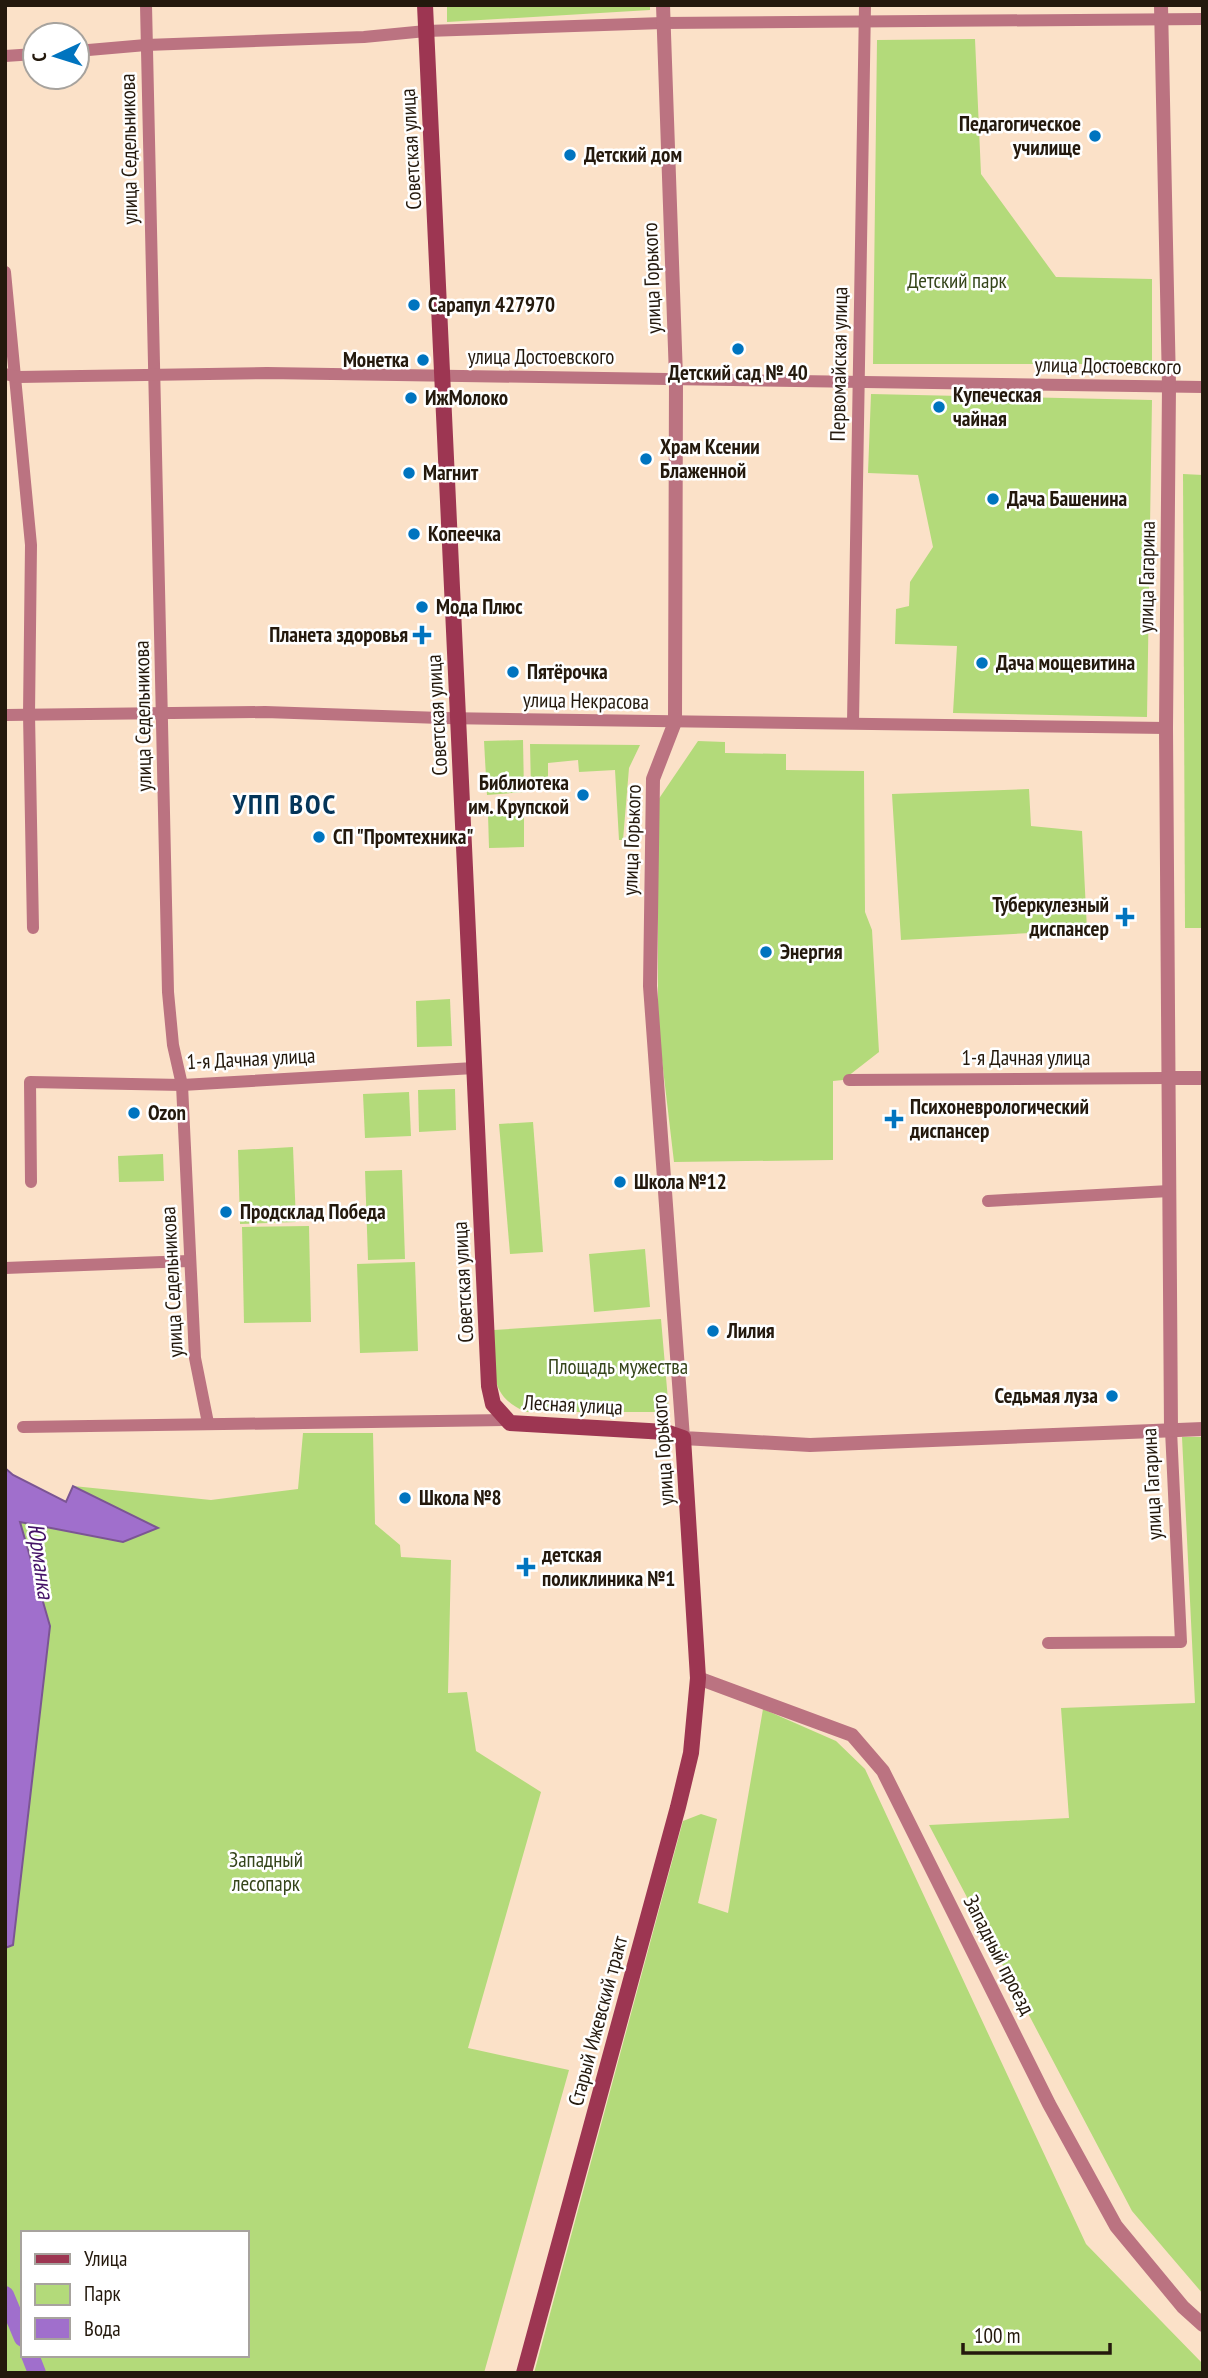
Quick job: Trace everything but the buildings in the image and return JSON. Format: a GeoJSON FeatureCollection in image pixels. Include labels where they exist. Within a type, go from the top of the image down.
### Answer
{"type":"FeatureCollection","features":[{"type":"Feature","properties":{"kind":"main road","name":"Советская улица"},"geometry":{"type":"LineString","coordinates":[[425,5],[489,1386],[494,1404],[505,1419]]}},
{"type":"Feature","properties":{"kind":"main road","name":"Лесная улица"},"geometry":{"type":"LineString","coordinates":[[505,1419],[510,1423],[666,1432],[683,1438]]}},
{"type":"Feature","properties":{"kind":"main road","name":"улица Горького"},"geometry":{"type":"LineString","coordinates":[[683,1438],[698,1678]]}},
{"type":"Feature","properties":{"kind":"main road","name":"Старый Ижевский тракт"},"geometry":{"type":"LineString","coordinates":[[524,2373],[678,1807],[691,1753],[698,1678]]}},
{"type":"Feature","properties":{"kind":"street","name":"улица Седельникова"},"geometry":{"type":"LineString","coordinates":[[146,5],[168,992],[173,1045],[182,1084],[195,1358],[208,1423]]}},
{"type":"Feature","properties":{"kind":"street","name":"улица Горького"},"geometry":{"type":"LineString","coordinates":[[663,5],[676,377],[675,722],[653,779],[650,986],[683,1438]]}},
{"type":"Feature","properties":{"kind":"street","name":"Первомайская улица"},"geometry":{"type":"LineString","coordinates":[[853,723],[865,5]]}},
{"type":"Feature","properties":{"kind":"street"},"geometry":{"type":"LineString","coordinates":[[91,50],[146,45],[364,37],[426,31],[663,23],[865,22],[1161,12],[1203,19]]}},
{"type":"Feature","properties":{"kind":"street","name":"улица Гагарина"},"geometry":{"type":"LineString","coordinates":[[1048,1643],[1181,1642],[1171,1430],[1166,728],[1169,386],[1161,12]]}},
{"type":"Feature","properties":{"kind":"street"},"geometry":{"type":"LineString","coordinates":[[5,272],[11,375],[31,545],[29,714],[33,928]]}},
{"type":"Feature","properties":{"kind":"street","name":"улица Достоевского"},"geometry":{"type":"LineString","coordinates":[[11,375],[153,373],[676,377],[1203,387]]}},
{"type":"Feature","properties":{"kind":"street","name":"улица Некрасова"},"geometry":{"type":"LineString","coordinates":[[5,715],[162,712],[1166,728]]}},
{"type":"Feature","properties":{"kind":"street","name":"1-я Дачная улица"},"geometry":{"type":"LineString","coordinates":[[31,1182],[30,1082],[182,1084],[474,1068]]}},
{"type":"Feature","properties":{"kind":"street","name":"1-я Дачная улица"},"geometry":{"type":"LineString","coordinates":[[849,1080],[1203,1078]]}},
{"type":"Feature","properties":{"kind":"street"},"geometry":{"type":"LineString","coordinates":[[988,1201],[1169,1191]]}},
{"type":"Feature","properties":{"kind":"street"},"geometry":{"type":"LineString","coordinates":[[5,1268],[189,1261]]}},
{"type":"Feature","properties":{"kind":"street","name":"Лесная улица"},"geometry":{"type":"LineString","coordinates":[[23,1427],[505,1419]]}},
{"type":"Feature","properties":{"kind":"street","name":"Лесная улица"},"geometry":{"type":"LineString","coordinates":[[683,1438],[810,1445],[1203,1430]]}},
{"type":"Feature","properties":{"kind":"street","name":"Западный проезд"},"geometry":{"type":"LineString","coordinates":[[698,1678],[852,1735],[883,1771],[1049,2104],[1116,2226],[1183,2307],[1203,2325]]}},
{"type":"Feature","properties":{"kind":"green space"},"geometry":{"type":"Polygon","coordinates":[[[447,5],[650,5],[650,10],[447,22],[447,5]]]}},
{"type":"Feature","properties":{"kind":"green space","name":"Детский парк"},"geometry":{"type":"Polygon","coordinates":[[[975,39],[981,174],[1056,277],[1152,279],[1152,364],[873,364],[877,40],[975,39]]]}},
{"type":"Feature","properties":{"kind":"green space"},"geometry":{"type":"Polygon","coordinates":[[[871,394],[1152,400],[1147,717],[953,713],[957,646],[895,644],[896,609],[909,606],[910,582],[933,547],[918,475],[868,473],[871,394]]]}},
{"type":"Feature","properties":{"kind":"green space"},"geometry":{"type":"Polygon","coordinates":[[[1183,474],[1203,475],[1203,928],[1185,928],[1183,474]]]}},
{"type":"Feature","properties":{"kind":"green space"},"geometry":{"type":"Polygon","coordinates":[[[523,740],[524,792],[487,795],[484,741],[523,740]]]}},
{"type":"Feature","properties":{"kind":"green space","name":"Энергия"},"geometry":{"type":"Polygon","coordinates":[[[698,741],[725,742],[725,753],[786,754],[786,770],[864,771],[865,912],[872,930],[879,1052],[843,1080],[833,1081],[833,1160],[674,1162],[658,1026],[658,800],[698,741]]]}},
{"type":"Feature","properties":{"kind":"green space"},"geometry":{"type":"Polygon","coordinates":[[[530,744],[640,745],[629,768],[623,840],[619,840],[615,770],[579,772],[578,760],[548,763],[548,790],[531,789],[530,744]]]}},
{"type":"Feature","properties":{"kind":"green space"},"geometry":{"type":"Polygon","coordinates":[[[1029,789],[1031,826],[1082,831],[1087,930],[901,940],[892,794],[1029,789]]]}},
{"type":"Feature","properties":{"kind":"green space"},"geometry":{"type":"Polygon","coordinates":[[[488,814],[524,815],[524,847],[489,848],[488,814]]]}},
{"type":"Feature","properties":{"kind":"green space"},"geometry":{"type":"Polygon","coordinates":[[[450,999],[452,1046],[417,1047],[416,1001],[450,999]]]}},
{"type":"Feature","properties":{"kind":"green space"},"geometry":{"type":"Polygon","coordinates":[[[455,1089],[456,1130],[419,1132],[418,1090],[455,1089]]]}},
{"type":"Feature","properties":{"kind":"green space"},"geometry":{"type":"Polygon","coordinates":[[[409,1092],[411,1136],[365,1138],[363,1094],[409,1092]]]}},
{"type":"Feature","properties":{"kind":"green space"},"geometry":{"type":"Polygon","coordinates":[[[533,1122],[543,1252],[510,1254],[499,1124],[533,1122]]]}},
{"type":"Feature","properties":{"kind":"green space"},"geometry":{"type":"Polygon","coordinates":[[[293,1147],[296,1222],[240,1224],[238,1150],[293,1147]]]}},
{"type":"Feature","properties":{"kind":"green space"},"geometry":{"type":"Polygon","coordinates":[[[163,1154],[164,1181],[119,1182],[118,1156],[163,1154]]]}},
{"type":"Feature","properties":{"kind":"green space"},"geometry":{"type":"Polygon","coordinates":[[[402,1170],[405,1259],[368,1260],[365,1171],[402,1170]]]}},
{"type":"Feature","properties":{"kind":"green space"},"geometry":{"type":"Polygon","coordinates":[[[309,1226],[311,1322],[244,1323],[242,1227],[309,1226]]]}},
{"type":"Feature","properties":{"kind":"green space"},"geometry":{"type":"Polygon","coordinates":[[[645,1249],[650,1307],[594,1312],[589,1254],[645,1249]]]}},
{"type":"Feature","properties":{"kind":"green space"},"geometry":{"type":"Polygon","coordinates":[[[415,1262],[418,1351],[360,1353],[357,1264],[415,1262]]]}},
{"type":"Feature","properties":{"kind":"green space","name":"Площадь мужества"},"geometry":{"type":"Polygon","coordinates":[[[661,1319],[669,1412],[526,1412],[504,1397],[495,1378],[494,1330],[661,1319]]]}},
{"type":"Feature","properties":{"kind":"green space","name":"Западный лесопарк"},"geometry":{"type":"Polygon","coordinates":[[[303,1433],[373,1433],[375,1524],[400,1545],[401,1557],[451,1560],[448,1693],[467,1692],[476,1751],[541,1792],[468,2048],[569,2070],[484,2373],[5,2373],[5,1948],[13,1945],[50,1626],[20,1522],[123,1542],[157,1528],[73,1486],[211,1500],[298,1489],[303,1433]]]}},
{"type":"Feature","properties":{"kind":"green space"},"geometry":{"type":"Polygon","coordinates":[[[1182,1437],[1203,1437],[1203,2294],[1132,2211],[929,1825],[1069,1818],[1061,1708],[1195,1703],[1182,1437]]]}},
{"type":"Feature","properties":{"kind":"green space"},"geometry":{"type":"Polygon","coordinates":[[[763,1709],[836,1741],[865,1769],[1086,2244],[1203,2364],[1203,2373],[534,2373],[683,1821],[701,1814],[717,1819],[698,1903],[728,1913],[763,1709]]]}},
{"type":"Feature","properties":{"kind":"water"},"geometry":{"type":"Polygon","coordinates":[[[5,1468],[13,1475],[66,1502],[73,1486],[158,1528],[123,1542],[20,1522],[50,1626],[13,1945],[5,1948],[5,1468]]]}},
{"type":"Feature","properties":{"kind":"waterway","name":"Юрманка"},"geometry":{"type":"LineString","coordinates":[[5,2295],[21,2333]]}},
{"type":"Feature","properties":{"kind":"waterway","name":"Юрманка"},"geometry":{"type":"LineString","coordinates":[[31,2357],[37,2373]]}},
{"type":"Feature","properties":{"kind":"place","name":"Педагогическое училище"},"geometry":{"type":"Point","coordinates":[1095,136]}},
{"type":"Feature","properties":{"kind":"place","name":"Детский дом"},"geometry":{"type":"Point","coordinates":[570,155]}},
{"type":"Feature","properties":{"kind":"place","name":"Сарапул 427970"},"geometry":{"type":"Point","coordinates":[414,305]}},
{"type":"Feature","properties":{"kind":"place","name":"Детский сад № 40"},"geometry":{"type":"Point","coordinates":[738,349]}},
{"type":"Feature","properties":{"kind":"place","name":"Монетка"},"geometry":{"type":"Point","coordinates":[423,360]}},
{"type":"Feature","properties":{"kind":"place","name":"ИжМолоко"},"geometry":{"type":"Point","coordinates":[411,398]}},
{"type":"Feature","properties":{"kind":"place","name":"Купеческая чайная"},"geometry":{"type":"Point","coordinates":[939,407]}},
{"type":"Feature","properties":{"kind":"place","name":"Храм Ксении Блаженной"},"geometry":{"type":"Point","coordinates":[646,459]}},
{"type":"Feature","properties":{"kind":"place","name":"Магнит"},"geometry":{"type":"Point","coordinates":[409,473]}},
{"type":"Feature","properties":{"kind":"place","name":"Дача Башенина"},"geometry":{"type":"Point","coordinates":[993,499]}},
{"type":"Feature","properties":{"kind":"place","name":"Копеечка"},"geometry":{"type":"Point","coordinates":[414,534]}},
{"type":"Feature","properties":{"kind":"place","name":"Мода Плюс"},"geometry":{"type":"Point","coordinates":[422,607]}},
{"type":"Feature","properties":{"kind":"place","name":"Планета здоровья"},"geometry":{"type":"Point","coordinates":[422,635]}},
{"type":"Feature","properties":{"kind":"place","name":"Дача мощевитина"},"geometry":{"type":"Point","coordinates":[982,663]}},
{"type":"Feature","properties":{"kind":"place","name":"Пятёрочка"},"geometry":{"type":"Point","coordinates":[513,672]}},
{"type":"Feature","properties":{"kind":"place","name":"Библиотека им. Крупской"},"geometry":{"type":"Point","coordinates":[583,795]}},
{"type":"Feature","properties":{"kind":"place","name":"СП \"Промтехника\""},"geometry":{"type":"Point","coordinates":[319,837]}},
{"type":"Feature","properties":{"kind":"place","name":"Туберкулезный диспансер"},"geometry":{"type":"Point","coordinates":[1125,917]}},
{"type":"Feature","properties":{"kind":"place","name":"Энергия"},"geometry":{"type":"Point","coordinates":[766,952]}},
{"type":"Feature","properties":{"kind":"place","name":"Ozon"},"geometry":{"type":"Point","coordinates":[134,1113]}},
{"type":"Feature","properties":{"kind":"place","name":"Психоневрологический диспансер"},"geometry":{"type":"Point","coordinates":[894,1119]}},
{"type":"Feature","properties":{"kind":"place","name":"Школа №12"},"geometry":{"type":"Point","coordinates":[620,1182]}},
{"type":"Feature","properties":{"kind":"place","name":"Продсклад Победа"},"geometry":{"type":"Point","coordinates":[226,1212]}},
{"type":"Feature","properties":{"kind":"place","name":"Лилия"},"geometry":{"type":"Point","coordinates":[713,1331]}},
{"type":"Feature","properties":{"kind":"place","name":"Седьмая луза"},"geometry":{"type":"Point","coordinates":[1112,1396]}},
{"type":"Feature","properties":{"kind":"place","name":"Школа №8"},"geometry":{"type":"Point","coordinates":[405,1498]}},
{"type":"Feature","properties":{"kind":"place","name":"детская поликлиника №1"},"geometry":{"type":"Point","coordinates":[526,1567]}},
{"type":"Feature","properties":{"kind":"district","name":"УПП ВОС"},"geometry":{"type":"Point","coordinates":[285,804]}}]}
